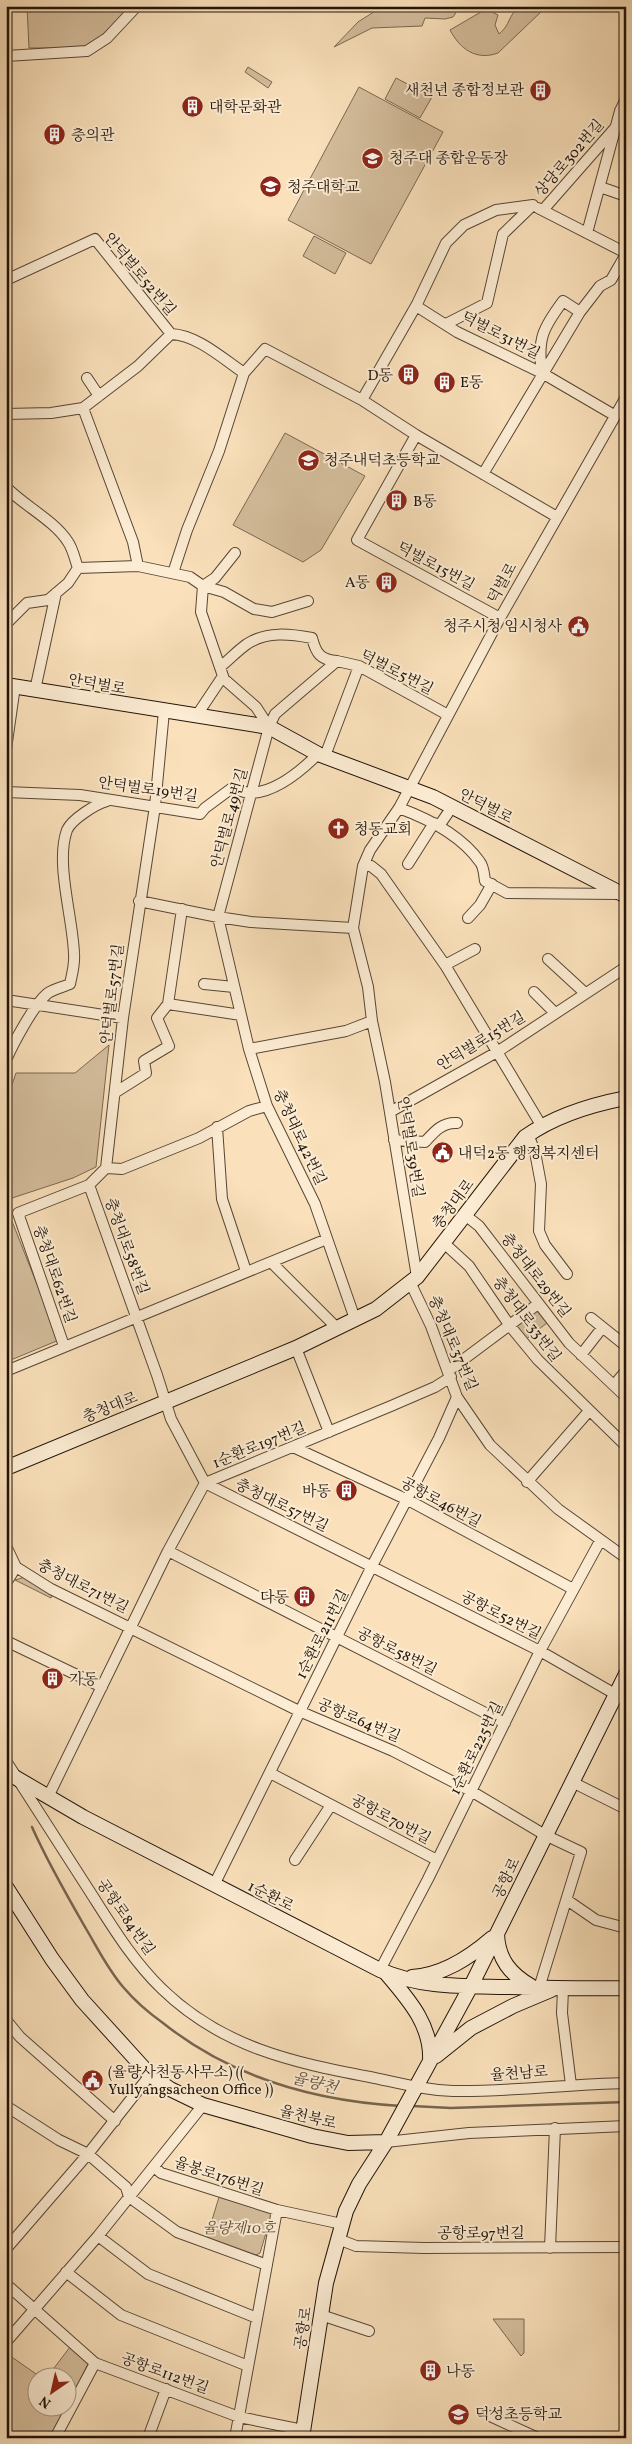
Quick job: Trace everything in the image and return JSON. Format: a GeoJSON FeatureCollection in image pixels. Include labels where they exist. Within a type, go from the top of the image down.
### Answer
{"type":"FeatureCollection","features":[{"type":"Feature","properties":{"kind":"street"},"geometry":{"type":"LineString","coordinates":[[6,56],[87,51],[107,38],[137,6]]}},
{"type":"Feature","properties":{"kind":"street","name":"상당로302번길"},"geometry":{"type":"LineString","coordinates":[[587,233],[626,99]]}},
{"type":"Feature","properties":{"kind":"street","name":"상당로302번길"},"geometry":{"type":"LineString","coordinates":[[543,210],[617,126]]}},
{"type":"Feature","properties":{"kind":"street"},"geometry":{"type":"LineString","coordinates":[[600,187],[626,196]]}},
{"type":"Feature","properties":{"kind":"street"},"geometry":{"type":"LineString","coordinates":[[362,400],[416,306],[446,243],[464,225],[496,210],[532,205],[626,254],[611,280],[600,286],[580,312],[542,373]]}},
{"type":"Feature","properties":{"kind":"street","name":"덕벌로31번길"},"geometry":{"type":"LineString","coordinates":[[446,324],[487,303],[504,234],[532,205]]}},
{"type":"Feature","properties":{"kind":"street","name":"안덕벌로52번길"},"geometry":{"type":"LineString","coordinates":[[6,280],[95,239],[171,334],[180,334],[192,339],[244,372]]}},
{"type":"Feature","properties":{"kind":"street","name":"덕벌로31번길"},"geometry":{"type":"LineString","coordinates":[[483,474],[542,373],[540,342],[552,317],[563,301],[580,312]]}},
{"type":"Feature","properties":{"kind":"street","name":"덕벌로31번길"},"geometry":{"type":"LineString","coordinates":[[416,306],[457,332],[542,373],[614,415]]}},
{"type":"Feature","properties":{"kind":"street"},"geometry":{"type":"LineString","coordinates":[[6,414],[84,408],[138,366],[171,334]]}},
{"type":"Feature","properties":{"kind":"street"},"geometry":{"type":"LineString","coordinates":[[173,572],[187,530],[219,451],[244,372],[265,349],[362,400],[416,436],[557,517]]}},
{"type":"Feature","properties":{"kind":"street"},"geometry":{"type":"LineString","coordinates":[[87,378],[99,396]]}},
{"type":"Feature","properties":{"kind":"street","name":"덕벌로"},"geometry":{"type":"LineString","coordinates":[[409,786],[500,618],[614,415],[626,397]]}},
{"type":"Feature","properties":{"kind":"street"},"geometry":{"type":"LineString","coordinates":[[84,408],[133,542],[138,566]]}},
{"type":"Feature","properties":{"kind":"street","name":"덕벌로15번길"},"geometry":{"type":"LineString","coordinates":[[416,436],[357,540],[500,618]]}},
{"type":"Feature","properties":{"kind":"street"},"geometry":{"type":"LineString","coordinates":[[8,490],[36,510],[68,542],[78,568]]}},
{"type":"Feature","properties":{"kind":"street"},"geometry":{"type":"LineString","coordinates":[[203,586],[216,578],[235,553]]}},
{"type":"Feature","properties":{"kind":"street"},"geometry":{"type":"LineString","coordinates":[[78,568],[138,566],[173,572],[190,577],[203,586],[224,592],[254,609],[272,612],[308,601]]}},
{"type":"Feature","properties":{"kind":"street"},"geometry":{"type":"LineString","coordinates":[[6,624],[27,603],[48,600],[68,583],[78,568]]}},
{"type":"Feature","properties":{"kind":"street"},"geometry":{"type":"LineString","coordinates":[[203,586],[201,612],[221,672],[256,707],[269,727]]}},
{"type":"Feature","properties":{"kind":"street"},"geometry":{"type":"LineString","coordinates":[[35,690],[56,593]]}},
{"type":"Feature","properties":{"kind":"street"},"geometry":{"type":"LineString","coordinates":[[197,716],[221,672],[247,644],[271,635],[288,634],[312,638],[316,653],[326,660],[337,661]]}},
{"type":"Feature","properties":{"kind":"street","name":"덕벌로5번길"},"geometry":{"type":"LineString","coordinates":[[269,727],[275,714],[337,661],[358,666],[448,715]]}},
{"type":"Feature","properties":{"kind":"street"},"geometry":{"type":"LineString","coordinates":[[322,755],[358,666]]}},
{"type":"Feature","properties":{"kind":"street"},"geometry":{"type":"LineString","coordinates":[[6,749],[11,686]]}},
{"type":"Feature","properties":{"kind":"street","name":"안덕벌로"},"geometry":{"type":"LineString","coordinates":[[11,686],[269,727],[322,755],[409,786],[624,895]]}},
{"type":"Feature","properties":{"kind":"street","name":"안덕벌로57번길"},"geometry":{"type":"LineString","coordinates":[[106,1168],[123,1018],[139,901],[155,806],[164,711]]}},
{"type":"Feature","properties":{"kind":"street","name":"안덕벌로49번길"},"geometry":{"type":"LineString","coordinates":[[218,918],[269,727]]}},
{"type":"Feature","properties":{"kind":"street","name":"안덕벌로19번길"},"geometry":{"type":"LineString","coordinates":[[6,792],[80,795],[200,814],[205,808],[232,788],[251,793],[268,788],[302,770],[322,755]]}},
{"type":"Feature","properties":{"kind":"street","name":"안덕벌로39번길"},"geometry":{"type":"LineString","coordinates":[[409,786],[399,808],[370,850],[363,866],[353,928],[368,987],[372,1021],[390,1112],[414,1281]]}},
{"type":"Feature","properties":{"kind":"street"},"geometry":{"type":"LineString","coordinates":[[6,1060],[13,1043],[39,1005],[50,992],[70,984],[74,954],[66,886],[64,848],[68,829],[95,804],[111,799]]}},
{"type":"Feature","properties":{"kind":"street"},"geometry":{"type":"LineString","coordinates":[[408,864],[452,807]]}},
{"type":"Feature","properties":{"kind":"street"},"geometry":{"type":"LineString","coordinates":[[399,808],[437,825],[466,847],[481,863],[485,881],[507,893],[624,895]]}},
{"type":"Feature","properties":{"kind":"street"},"geometry":{"type":"LineString","coordinates":[[363,866],[371,866],[381,874],[445,965],[541,1125]]}},
{"type":"Feature","properties":{"kind":"street"},"geometry":{"type":"LineString","coordinates":[[468,918],[480,905],[492,884]]}},
{"type":"Feature","properties":{"kind":"street"},"geometry":{"type":"LineString","coordinates":[[139,901],[182,908],[218,918],[353,928]]}},
{"type":"Feature","properties":{"kind":"street"},"geometry":{"type":"LineString","coordinates":[[116,1092],[146,1073],[144,1061],[169,1046],[157,1018],[168,1004],[182,908]]}},
{"type":"Feature","properties":{"kind":"street","name":"충청대로42번길"},"geometry":{"type":"LineString","coordinates":[[218,918],[249,1049],[267,1106],[315,1204],[355,1319]]}},
{"type":"Feature","properties":{"kind":"street"},"geometry":{"type":"LineString","coordinates":[[445,965],[475,949]]}},
{"type":"Feature","properties":{"kind":"street"},"geometry":{"type":"LineString","coordinates":[[548,959],[585,993]]}},
{"type":"Feature","properties":{"kind":"street","name":"안덕벌로15번길"},"geometry":{"type":"LineString","coordinates":[[390,1112],[497,1052],[626,967]]}},
{"type":"Feature","properties":{"kind":"street"},"geometry":{"type":"LineString","coordinates":[[204,984],[234,987]]}},
{"type":"Feature","properties":{"kind":"street"},"geometry":{"type":"LineString","coordinates":[[534,992],[555,1013]]}},
{"type":"Feature","properties":{"kind":"street"},"geometry":{"type":"LineString","coordinates":[[6,1000],[123,1018]]}},
{"type":"Feature","properties":{"kind":"street"},"geometry":{"type":"LineString","coordinates":[[168,1004],[241,1015]]}},
{"type":"Feature","properties":{"kind":"street"},"geometry":{"type":"LineString","coordinates":[[249,1049],[346,1031],[372,1021]]}},
{"type":"Feature","properties":{"kind":"street","name":"충청대로"},"geometry":{"type":"LineString","coordinates":[[6,1468],[296,1348],[376,1309],[414,1281],[528,1134],[541,1125],[605,1102],[626,1098]]}},
{"type":"Feature","properties":{"kind":"street"},"geometry":{"type":"LineString","coordinates":[[106,1168],[122,1169],[199,1138],[217,1127],[267,1106]]}},
{"type":"Feature","properties":{"kind":"street"},"geometry":{"type":"LineString","coordinates":[[394,1140],[425,1142],[439,1127],[451,1122],[457,1123]]}},
{"type":"Feature","properties":{"kind":"street"},"geometry":{"type":"LineString","coordinates":[[217,1127],[222,1199],[246,1271],[327,1239]]}},
{"type":"Feature","properties":{"kind":"street"},"geometry":{"type":"LineString","coordinates":[[528,1134],[536,1152],[541,1184],[539,1231],[545,1245],[567,1274]]}},
{"type":"Feature","properties":{"kind":"street","name":"충청대로62번길"},"geometry":{"type":"LineString","coordinates":[[6,1371],[64,1346],[18,1213],[88,1185],[106,1168]]}},
{"type":"Feature","properties":{"kind":"street","name":"충청대로58번길"},"geometry":{"type":"LineString","coordinates":[[88,1185],[136,1317],[164,1403]]}},
{"type":"Feature","properties":{"kind":"street","name":"충청대로29번길"},"geometry":{"type":"LineString","coordinates":[[465,1215],[479,1226],[538,1304],[581,1355],[626,1397]]}},
{"type":"Feature","properties":{"kind":"street","name":"충청대로33번길"},"geometry":{"type":"LineString","coordinates":[[444,1243],[469,1266],[510,1326],[555,1379],[626,1446]]}},
{"type":"Feature","properties":{"kind":"street"},"geometry":{"type":"LineString","coordinates":[[271,1262],[337,1328]]}},
{"type":"Feature","properties":{"kind":"street","name":"충청대로58번길"},"geometry":{"type":"LineString","coordinates":[[64,1346],[246,1271]]}},
{"type":"Feature","properties":{"kind":"street","name":"충청대로37번길"},"geometry":{"type":"LineString","coordinates":[[414,1281],[458,1397],[490,1445],[527,1482],[558,1509],[626,1558]]}},
{"type":"Feature","properties":{"kind":"street","name":"1순환로197번길"},"geometry":{"type":"LineString","coordinates":[[48,1797],[168,1551],[205,1484],[436,1387],[538,1304]]}},
{"type":"Feature","properties":{"kind":"street"},"geometry":{"type":"LineString","coordinates":[[591,1318],[626,1346]]}},
{"type":"Feature","properties":{"kind":"street"},"geometry":{"type":"LineString","coordinates":[[581,1355],[602,1328]]}},
{"type":"Feature","properties":{"kind":"street"},"geometry":{"type":"LineString","coordinates":[[296,1348],[328,1432]]}},
{"type":"Feature","properties":{"kind":"street"},"geometry":{"type":"LineString","coordinates":[[614,1385],[626,1372]]}},
{"type":"Feature","properties":{"kind":"street","name":"1순환로211번길"},"geometry":{"type":"LineString","coordinates":[[214,1885],[458,1397]]}},
{"type":"Feature","properties":{"kind":"street"},"geometry":{"type":"LineString","coordinates":[[164,1403],[205,1484]]}},
{"type":"Feature","properties":{"kind":"street"},"geometry":{"type":"LineString","coordinates":[[527,1482],[589,1411]]}},
{"type":"Feature","properties":{"kind":"street","name":"공항로46번길"},"geometry":{"type":"LineString","coordinates":[[293,1447],[408,1500],[573,1589]]}},
{"type":"Feature","properties":{"kind":"street","name":"충청대로57번길"},"geometry":{"type":"LineString","coordinates":[[205,1484],[372,1566]]}},
{"type":"Feature","properties":{"kind":"street","name":"1순환로225번길"},"geometry":{"type":"LineString","coordinates":[[382,1971],[540,1651],[600,1541]]}},
{"type":"Feature","properties":{"kind":"street","name":"충청대로71번길"},"geometry":{"type":"LineString","coordinates":[[6,1546],[16,1567],[51,1589],[131,1628]]}},
{"type":"Feature","properties":{"kind":"street","name":"공항로58번길"},"geometry":{"type":"LineString","coordinates":[[168,1551],[505,1723]]}},
{"type":"Feature","properties":{"kind":"street","name":"공항로52번길"},"geometry":{"type":"LineString","coordinates":[[372,1566],[540,1651],[615,1694]]}},
{"type":"Feature","properties":{"kind":"street"},"geometry":{"type":"LineString","coordinates":[[6,1583],[16,1567]]}},
{"type":"Feature","properties":{"kind":"street","name":"공항로64번길"},"geometry":{"type":"LineString","coordinates":[[131,1628],[300,1711],[393,1751],[471,1791],[545,1835]]}},
{"type":"Feature","properties":{"kind":"street"},"geometry":{"type":"LineString","coordinates":[[6,1641],[102,1687]]}},
{"type":"Feature","properties":{"kind":"street","name":"공항로"},"geometry":{"type":"LineString","coordinates":[[303,2434],[326,2283],[342,2224],[359,2184],[389,2136],[471,1986],[626,1674]]}},
{"type":"Feature","properties":{"kind":"street","name":"공항로84번길"},"geometry":{"type":"LineString","coordinates":[[6,1761],[12,1776],[131,1954],[162,1989],[197,2018],[231,2038],[273,2056],[413,2091]]}},
{"type":"Feature","properties":{"kind":"street","name":"공항로70번길"},"geometry":{"type":"LineString","coordinates":[[270,1772],[437,1860]]}},
{"type":"Feature","properties":{"kind":"street","name":"1순환로"},"geometry":{"type":"LineString","coordinates":[[12,1776],[82,1817],[382,1971],[421,1983],[559,1989],[626,1988]]}},
{"type":"Feature","properties":{"kind":"street"},"geometry":{"type":"LineString","coordinates":[[572,1782],[626,1809]]}},
{"type":"Feature","properties":{"kind":"street","name":"공항로70번길"},"geometry":{"type":"LineString","coordinates":[[295,1860],[331,1805]]}},
{"type":"Feature","properties":{"kind":"street"},"geometry":{"type":"LineString","coordinates":[[497,1934],[500,1954],[511,1972],[536,1988],[582,1852],[545,1835]]}},
{"type":"Feature","properties":{"kind":"street","name":"율천북로"},"geometry":{"type":"LineString","coordinates":[[8,1894],[82,2000],[118,2043],[150,2075],[170,2089],[203,2105],[312,2136],[348,2142],[389,2136],[626,2126]]}},
{"type":"Feature","properties":{"kind":"street"},"geometry":{"type":"LineString","coordinates":[[567,1900],[596,1920],[626,1928]]}},
{"type":"Feature","properties":{"kind":"street"},"geometry":{"type":"LineString","coordinates":[[382,1971],[408,1977],[442,1971],[468,1958],[497,1934]]}},
{"type":"Feature","properties":{"kind":"street"},"geometry":{"type":"LineString","coordinates":[[382,1971],[404,1994],[424,2025],[430,2046],[430,2061]]}},
{"type":"Feature","properties":{"kind":"street"},"geometry":{"type":"LineString","coordinates":[[430,2061],[471,2028],[513,2006],[559,1989],[571,2085]]}},
{"type":"Feature","properties":{"kind":"street"},"geometry":{"type":"LineString","coordinates":[[6,2020],[20,2037],[115,2121]]}},
{"type":"Feature","properties":{"kind":"street"},"geometry":{"type":"LineString","coordinates":[[6,2249],[88,2154],[150,2075]]}},
{"type":"Feature","properties":{"kind":"street","name":"율천남로"},"geometry":{"type":"LineString","coordinates":[[413,2091],[513,2090],[626,2083]]}},
{"type":"Feature","properties":{"kind":"street","name":"율봉로176번길"},"geometry":{"type":"LineString","coordinates":[[6,2342],[98,2236],[203,2105]]}},
{"type":"Feature","properties":{"kind":"street"},"geometry":{"type":"LineString","coordinates":[[6,2106],[59,2140],[88,2154],[126,2187],[129,2197],[177,2232],[266,2265]]}},
{"type":"Feature","properties":{"kind":"street"},"geometry":{"type":"LineString","coordinates":[[550,2248],[555,2128]]}},
{"type":"Feature","properties":{"kind":"street","name":"율봉로176번길"},"geometry":{"type":"LineString","coordinates":[[154,2167],[161,2172],[277,2210]]}},
{"type":"Feature","properties":{"kind":"street"},"geometry":{"type":"LineString","coordinates":[[235,2438],[277,2210],[342,2224]]}},
{"type":"Feature","properties":{"kind":"street"},"geometry":{"type":"LineString","coordinates":[[98,2236],[148,2274],[257,2318]]}},
{"type":"Feature","properties":{"kind":"street","name":"공항로97번길"},"geometry":{"type":"LineString","coordinates":[[338,2239],[356,2246],[626,2247]]}},
{"type":"Feature","properties":{"kind":"street"},"geometry":{"type":"LineString","coordinates":[[66,2272],[121,2315],[248,2366]]}},
{"type":"Feature","properties":{"kind":"street","name":"공항로112번길"},"geometry":{"type":"LineString","coordinates":[[6,2284],[95,2363],[238,2417],[303,2434]]}},
{"type":"Feature","properties":{"kind":"street"},"geometry":{"type":"LineString","coordinates":[[321,2315],[369,2331]]}},
{"type":"Feature","properties":{"kind":"street"},"geometry":{"type":"LineString","coordinates":[[55,2438],[95,2363]]}},
{"type":"Feature","properties":{"kind":"street"},"geometry":{"type":"LineString","coordinates":[[148,2438],[166,2389]]}},
{"type":"Feature","properties":{"kind":"street"},"geometry":{"type":"LineString","coordinates":[[490,2416],[538,2438]]}},
{"type":"Feature","properties":{"kind":"green space"},"geometry":{"type":"Polygon","coordinates":[[[27,6],[132,6],[101,36],[83,48],[29,48],[27,6]]]}},
{"type":"Feature","properties":{"kind":"green space"},"geometry":{"type":"Polygon","coordinates":[[[383,6],[459,6],[459,8],[453,17],[445,19],[425,18],[422,26],[372,28],[334,47],[358,22],[383,6]]]}},
{"type":"Feature","properties":{"kind":"green space"},"geometry":{"type":"Polygon","coordinates":[[[519,8],[543,10],[498,53],[483,55],[470,52],[459,43],[450,30],[486,9],[498,15],[495,25],[499,34],[503,31],[513,13],[519,8]]]}},
{"type":"Feature","properties":{"kind":"green space"},"geometry":{"type":"Polygon","coordinates":[[[248,67],[272,82],[268,88],[245,72],[248,67]]]}},
{"type":"Feature","properties":{"kind":"green space"},"geometry":{"type":"Polygon","coordinates":[[[396,78],[432,97],[420,118],[385,99],[396,78]]]}},
{"type":"Feature","properties":{"kind":"green space"},"geometry":{"type":"Polygon","coordinates":[[[359,87],[443,132],[371,264],[288,220],[359,87]]]}},
{"type":"Feature","properties":{"kind":"green space"},"geometry":{"type":"Polygon","coordinates":[[[314,236],[346,253],[335,274],[303,256],[314,236]]]}},
{"type":"Feature","properties":{"kind":"green space"},"geometry":{"type":"Polygon","coordinates":[[[285,433],[365,476],[321,550],[303,562],[233,525],[285,433]]]}},
{"type":"Feature","properties":{"kind":"green space"},"geometry":{"type":"Polygon","coordinates":[[[109,1045],[96,1167],[73,1178],[6,1200],[6,1102],[16,1073],[75,1073],[109,1045]]]}},
{"type":"Feature","properties":{"kind":"green space"},"geometry":{"type":"Polygon","coordinates":[[[6,1206],[59,1340],[6,1362],[6,1206]]]}},
{"type":"Feature","properties":{"kind":"green space"},"geometry":{"type":"Polygon","coordinates":[[[536,1310],[547,1323],[525,1340],[514,1326],[536,1310]]]}},
{"type":"Feature","properties":{"kind":"green space"},"geometry":{"type":"Polygon","coordinates":[[[25,1577],[54,1593],[51,1598],[15,1580],[25,1577]]]}},
{"type":"Feature","properties":{"kind":"green space","name":"율량제10호"},"geometry":{"type":"Polygon","coordinates":[[[219,2197],[272,2213],[260,2253],[252,2257],[205,2243],[219,2197]]]}},
{"type":"Feature","properties":{"kind":"green space"},"geometry":{"type":"Polygon","coordinates":[[[493,2319],[524,2319],[524,2353],[521,2356],[493,2319]]]}},
{"type":"Feature","properties":{"kind":"green space"},"geometry":{"type":"Polygon","coordinates":[[[70,2347],[89,2362],[78,2384],[78,2366],[56,2366],[70,2347]]]}},
{"type":"Feature","properties":{"kind":"green space"},"geometry":{"type":"Polygon","coordinates":[[[6,2353],[28,2368],[28,2416],[61,2416],[50,2438],[20,2438],[6,2432],[6,2353]]]}},
{"type":"Feature","properties":{"kind":"waterway","name":"율량천"},"geometry":{"type":"LineString","coordinates":[[32,1827],[57,1877],[108,1966],[118,1981],[142,2007],[189,2042],[246,2072],[275,2083],[337,2099],[401,2106]]}},
{"type":"Feature","properties":{"kind":"waterway","name":"율량천"},"geometry":{"type":"LineString","coordinates":[[412,2106],[451,2108],[626,2102]]}},
{"type":"Feature","properties":{"kind":"place","name":"새천년 종합정보관"},"geometry":{"type":"Point","coordinates":[540,90]}},
{"type":"Feature","properties":{"kind":"place","name":"대학문화관"},"geometry":{"type":"Point","coordinates":[193,107]}},
{"type":"Feature","properties":{"kind":"place","name":"충의관"},"geometry":{"type":"Point","coordinates":[55,135]}},
{"type":"Feature","properties":{"kind":"place","name":"청주대 종합운동장"},"geometry":{"type":"Point","coordinates":[373,158]}},
{"type":"Feature","properties":{"kind":"place","name":"청주대학교"},"geometry":{"type":"Point","coordinates":[271,187]}},
{"type":"Feature","properties":{"kind":"place","name":"D동"},"geometry":{"type":"Point","coordinates":[409,375]}},
{"type":"Feature","properties":{"kind":"place","name":"E동"},"geometry":{"type":"Point","coordinates":[444,382]}},
{"type":"Feature","properties":{"kind":"place","name":"청주내덕초등학교"},"geometry":{"type":"Point","coordinates":[308,460]}},
{"type":"Feature","properties":{"kind":"place","name":"B동"},"geometry":{"type":"Point","coordinates":[397,501]}},
{"type":"Feature","properties":{"kind":"place","name":"A동"},"geometry":{"type":"Point","coordinates":[386,582]}},
{"type":"Feature","properties":{"kind":"place","name":"청주시청 임시청사"},"geometry":{"type":"Point","coordinates":[578,626]}},
{"type":"Feature","properties":{"kind":"place","name":"청동교회"},"geometry":{"type":"Point","coordinates":[338,829]}},
{"type":"Feature","properties":{"kind":"place","name":"내덕2동 행정복지센터"},"geometry":{"type":"Point","coordinates":[442,1153]}},
{"type":"Feature","properties":{"kind":"place","name":"바동"},"geometry":{"type":"Point","coordinates":[347,1491]}},
{"type":"Feature","properties":{"kind":"place","name":"다동"},"geometry":{"type":"Point","coordinates":[305,1597]}},
{"type":"Feature","properties":{"kind":"place","name":"가동"},"geometry":{"type":"Point","coordinates":[53,1679]}},
{"type":"Feature","properties":{"kind":"place","name":"(율량사천동사무소) (( Yullyangsacheon Office ))"},"geometry":{"type":"Point","coordinates":[92,2081]}},
{"type":"Feature","properties":{"kind":"place","name":"나동"},"geometry":{"type":"Point","coordinates":[430,2371]}},
{"type":"Feature","properties":{"kind":"place","name":"덕성초등학교"},"geometry":{"type":"Point","coordinates":[459,2414]}}]}
